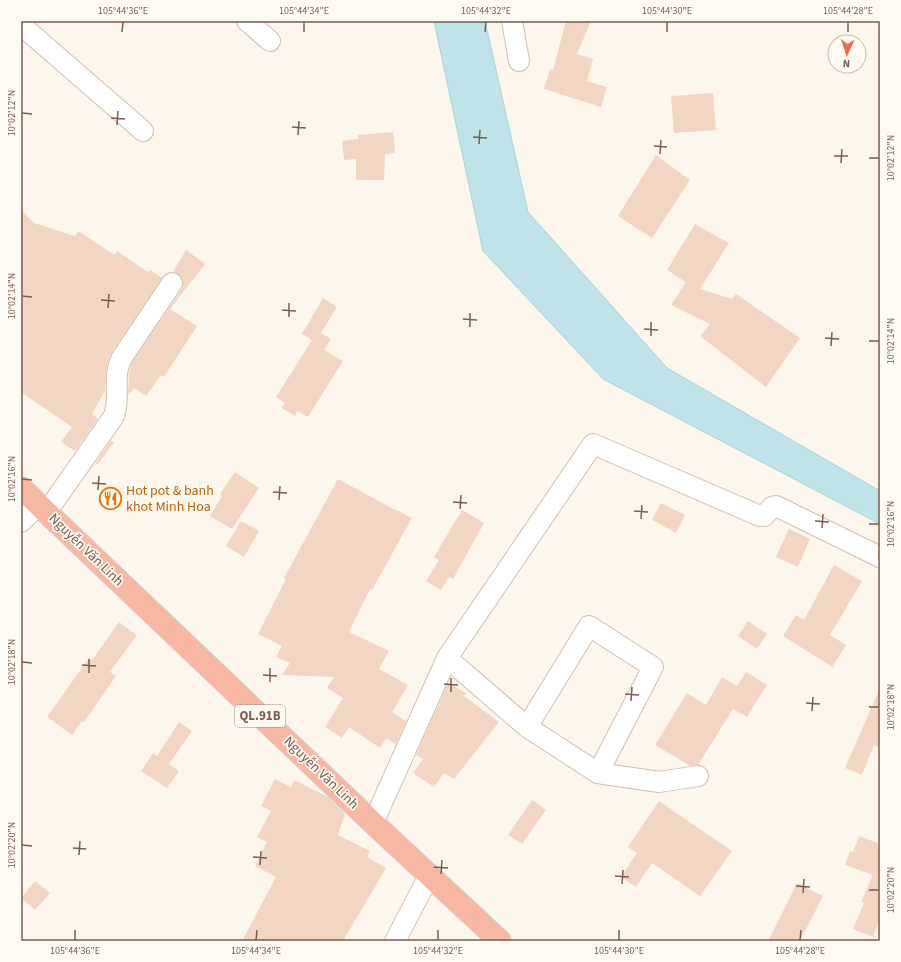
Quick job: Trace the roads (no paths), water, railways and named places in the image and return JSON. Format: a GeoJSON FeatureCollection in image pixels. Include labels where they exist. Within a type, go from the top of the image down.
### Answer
{"type":"FeatureCollection","features":[{"type":"Feature","properties":{"kind":"highway","name":"Nguyễn Văn Linh"},"geometry":{"type":"LineString","coordinates":[[21,488],[429,876],[500,941]]}},
{"type":"Feature","properties":{"kind":"street"},"geometry":{"type":"LineString","coordinates":[[247,21],[270,41]]}},
{"type":"Feature","properties":{"kind":"street"},"geometry":{"type":"LineString","coordinates":[[512,21],[519,61]]}},
{"type":"Feature","properties":{"kind":"street"},"geometry":{"type":"LineString","coordinates":[[21,25],[143,130]]}},
{"type":"Feature","properties":{"kind":"street"},"geometry":{"type":"LineString","coordinates":[[21,522],[42,509],[114,416],[118,406],[115,384],[118,364],[172,283]]}},
{"type":"Feature","properties":{"kind":"street"},"geometry":{"type":"LineString","coordinates":[[373,823],[447,658],[593,444],[760,516],[764,516],[772,507],[776,506],[880,557]]}},
{"type":"Feature","properties":{"kind":"street"},"geometry":{"type":"LineString","coordinates":[[527,727],[589,626],[653,667],[598,773]]}},
{"type":"Feature","properties":{"kind":"street"},"geometry":{"type":"LineString","coordinates":[[447,658],[527,727],[598,773],[659,782],[698,776]]}},
{"type":"Feature","properties":{"kind":"street"},"geometry":{"type":"LineString","coordinates":[[396,941],[429,876]]}},
{"type":"Feature","properties":{"kind":"water"},"geometry":{"type":"Polygon","coordinates":[[[434,21],[485,21],[528,212],[667,368],[880,491],[880,524],[603,379],[483,251],[434,21]]]}},
{"type":"Feature","properties":{"kind":"place","name":"Hot pot & banh khot Minh Hoa"},"geometry":{"type":"Point","coordinates":[111,499]}}]}
